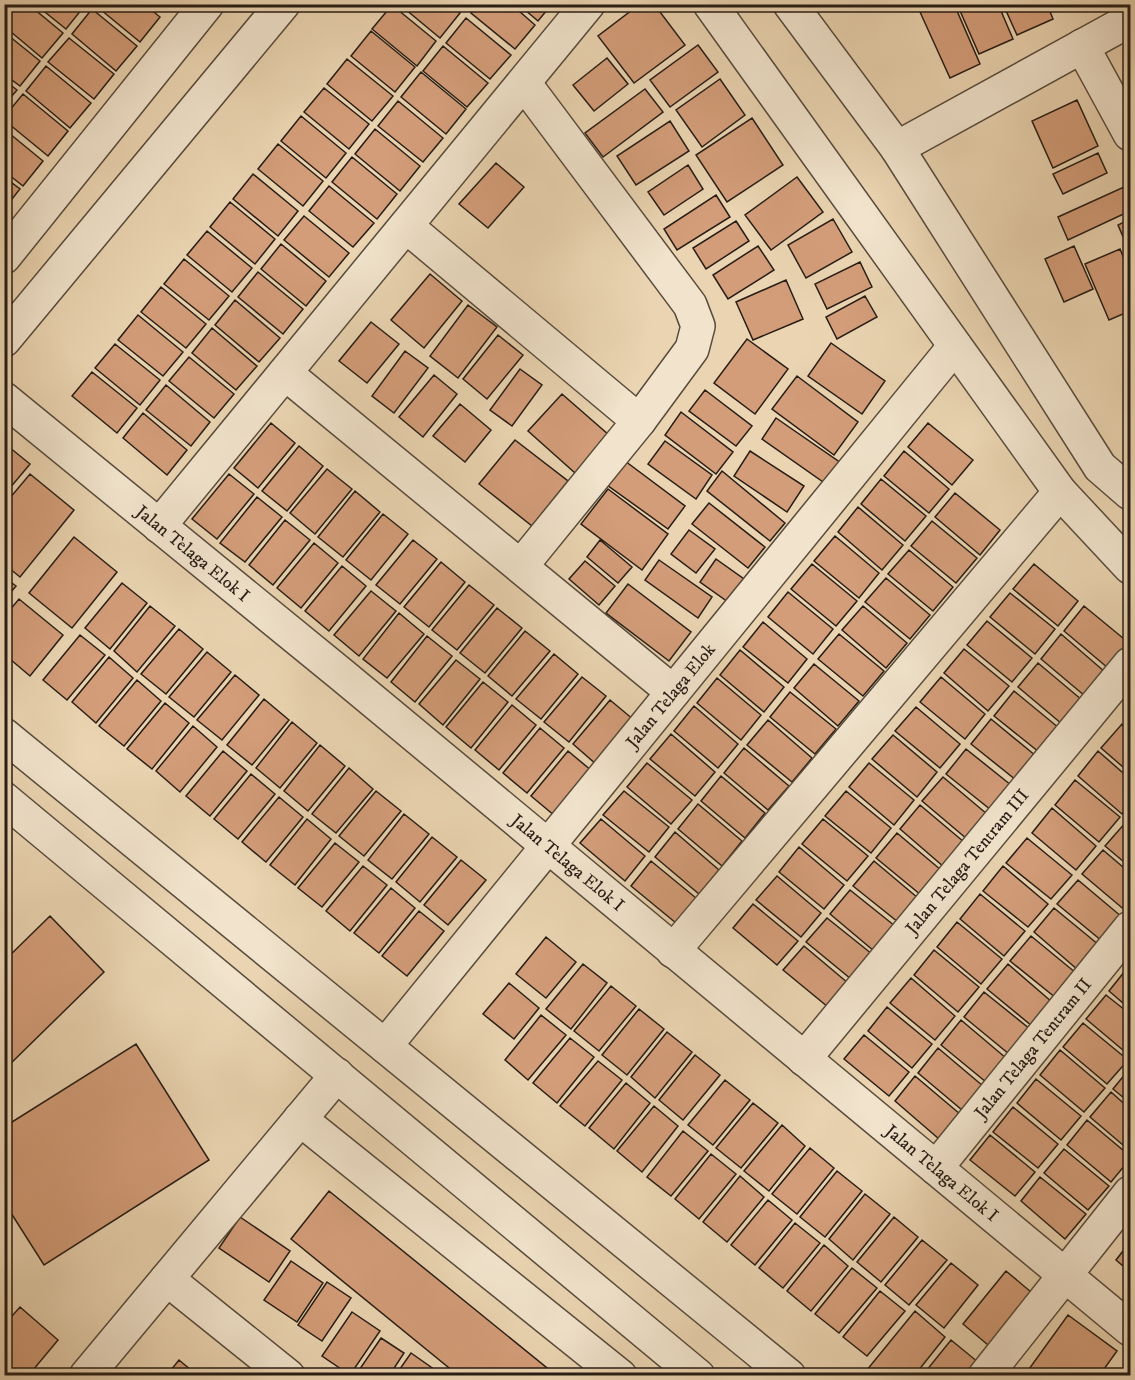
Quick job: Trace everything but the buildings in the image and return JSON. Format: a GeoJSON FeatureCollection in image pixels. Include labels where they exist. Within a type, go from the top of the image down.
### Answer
{"type":"FeatureCollection","features":[{"type":"Feature","properties":{"kind":"street"},"geometry":{"type":"LineString","coordinates":[[4,340],[283,4]]}},
{"type":"Feature","properties":{"kind":"street"},"geometry":{"type":"LineString","coordinates":[[159,526],[588,4]]}},
{"type":"Feature","properties":{"kind":"street"},"geometry":{"type":"LineString","coordinates":[[710,4],[1060,492],[1131,567]]}},
{"type":"Feature","properties":{"kind":"street"},"geometry":{"type":"LineString","coordinates":[[790,4],[897,148],[1100,467],[1131,493]]}},
{"type":"Feature","properties":{"kind":"street"},"geometry":{"type":"LineString","coordinates":[[4,257],[204,6]]}},
{"type":"Feature","properties":{"kind":"street"},"geometry":{"type":"LineString","coordinates":[[897,148],[1131,20]]}},
{"type":"Feature","properties":{"kind":"street"},"geometry":{"type":"LineString","coordinates":[[1082,46],[1131,134]]}},
{"type":"Feature","properties":{"kind":"street"},"geometry":{"type":"LineString","coordinates":[[521,566],[639,421],[692,349],[698,326],[690,305],[524,83]]}},
{"type":"Feature","properties":{"kind":"street"},"geometry":{"type":"LineString","coordinates":[[406,226],[639,421]]}},
{"type":"Feature","properties":{"kind":"street","name":"Jalan Telaga Elok"},"geometry":{"type":"LineString","coordinates":[[385,1046],[954,346]]}},
{"type":"Feature","properties":{"kind":"street"},"geometry":{"type":"LineString","coordinates":[[285,373],[673,692]]}},
{"type":"Feature","properties":{"kind":"street","name":"Jalan Telaga Elok I"},"geometry":{"type":"LineString","coordinates":[[4,399],[351,682],[547,847],[1131,1329]]}},
{"type":"Feature","properties":{"kind":"street"},"geometry":{"type":"LineString","coordinates":[[673,951],[1060,492]]}},
{"type":"Feature","properties":{"kind":"street","name":"Jalan Telaga Tentram III"},"geometry":{"type":"LineString","coordinates":[[804,1059],[1131,664]]}},
{"type":"Feature","properties":{"kind":"street"},"geometry":{"type":"LineString","coordinates":[[4,735],[789,1376]]}},
{"type":"Feature","properties":{"kind":"street"},"geometry":{"type":"LineString","coordinates":[[4,799],[698,1376]]}},
{"type":"Feature","properties":{"kind":"street","name":"Jalan Telaga Tentram II"},"geometry":{"type":"LineString","coordinates":[[936,1168],[1131,928]]}},
{"type":"Feature","properties":{"kind":"street"},"geometry":{"type":"LineString","coordinates":[[86,1376],[337,1075]]}},
{"type":"Feature","properties":{"kind":"street"},"geometry":{"type":"LineString","coordinates":[[300,1119],[620,1376]]}},
{"type":"Feature","properties":{"kind":"street"},"geometry":{"type":"LineString","coordinates":[[985,1376],[1131,1193]]}},
{"type":"Feature","properties":{"kind":"street"},"geometry":{"type":"LineString","coordinates":[[167,1279],[288,1376]]}}]}
